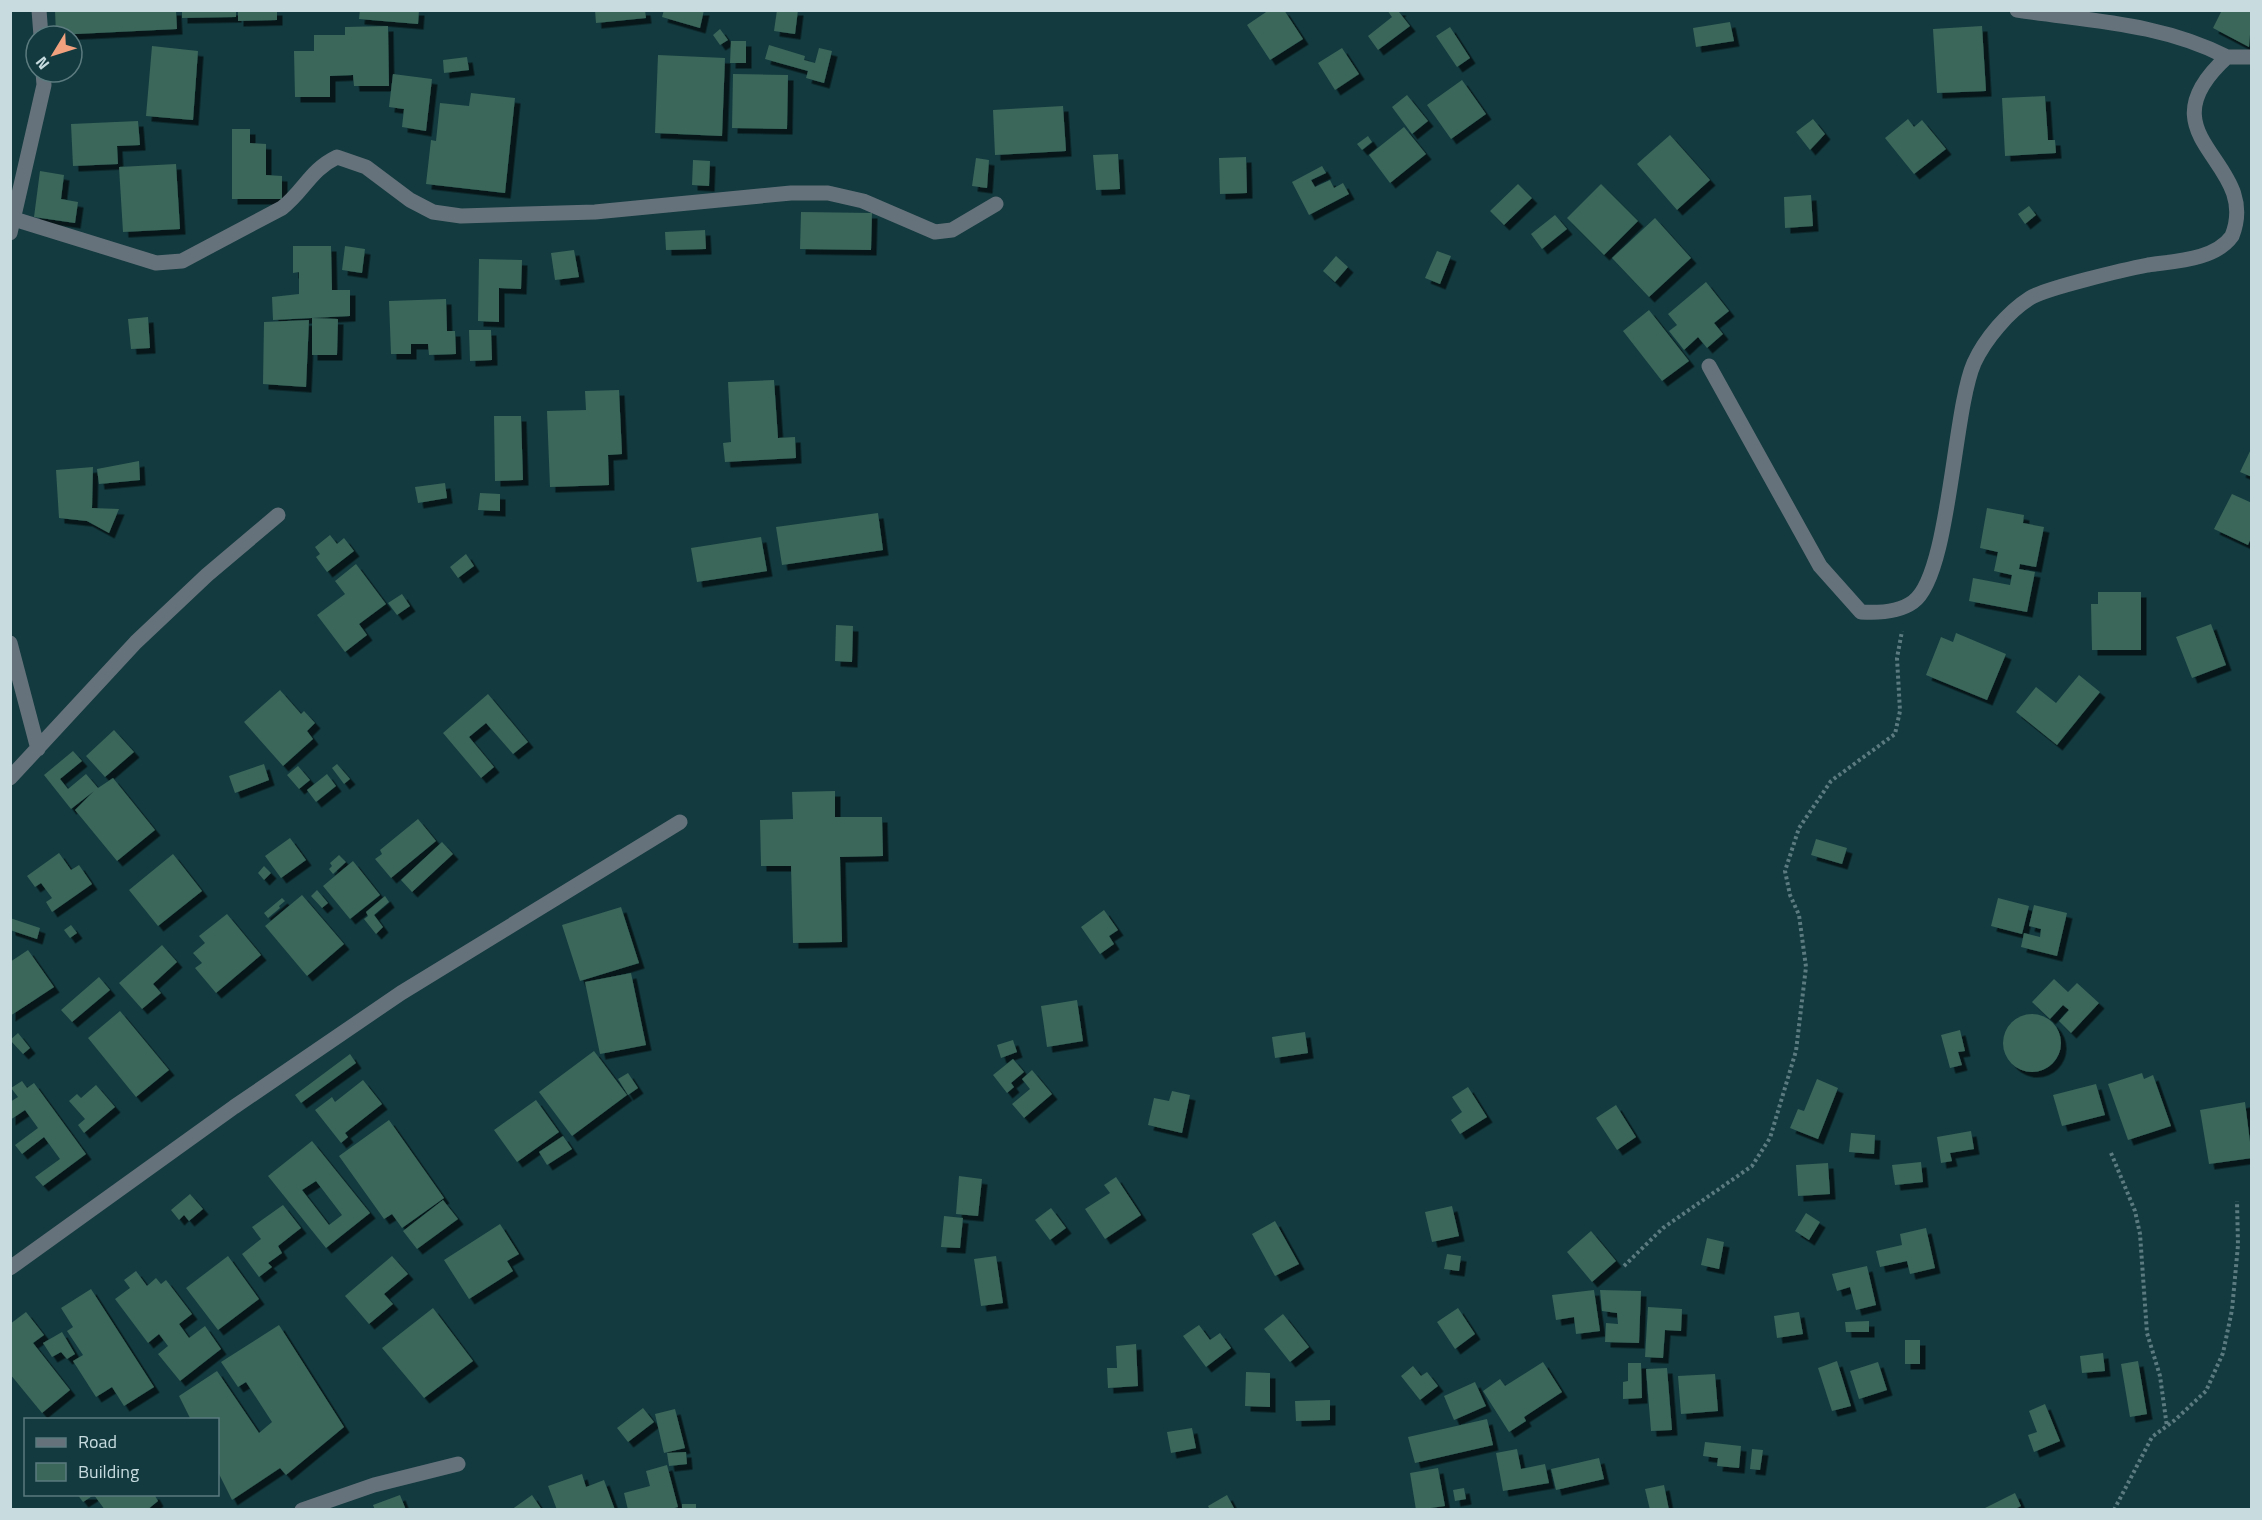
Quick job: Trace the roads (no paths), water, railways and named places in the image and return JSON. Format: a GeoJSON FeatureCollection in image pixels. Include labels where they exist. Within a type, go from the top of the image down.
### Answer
{"type":"FeatureCollection","features":[{"type":"Feature","properties":{"kind":"street"},"geometry":{"type":"LineString","coordinates":[[2017,10],[2144,27],[2197,42],[2227,57],[2252,57]]}},
{"type":"Feature","properties":{"kind":"street"},"geometry":{"type":"LineString","coordinates":[[1709,366],[1820,566],[1861,612],[1881,613],[1913,602],[1925,589],[1951,488],[1960,411],[1974,363],[1994,332],[2032,297],[2144,266],[2208,253],[2221,247],[2231,236],[2243,207],[2238,177],[2231,165],[2207,138],[2197,117],[2199,95],[2209,76],[2227,57]]}},
{"type":"Feature","properties":{"kind":"street"},"geometry":{"type":"LineString","coordinates":[[44,84],[12,226],[156,263],[182,261],[282,208],[295,198],[316,169],[337,157],[366,167],[410,201],[433,212],[461,216],[595,212],[791,193],[828,194],[863,201],[935,232],[952,230],[996,204]]}},
{"type":"Feature","properties":{"kind":"street"},"geometry":{"type":"LineString","coordinates":[[10,778],[136,642],[207,575],[278,515]]}},
{"type":"Feature","properties":{"kind":"street"},"geometry":{"type":"LineString","coordinates":[[10,643],[38,748]]}},
{"type":"Feature","properties":{"kind":"street"},"geometry":{"type":"LineString","coordinates":[[10,1268],[234,1107],[401,993],[680,822]]}},
{"type":"Feature","properties":{"kind":"street"},"geometry":{"type":"LineString","coordinates":[[302,1509],[374,1485],[458,1464]]}}]}
